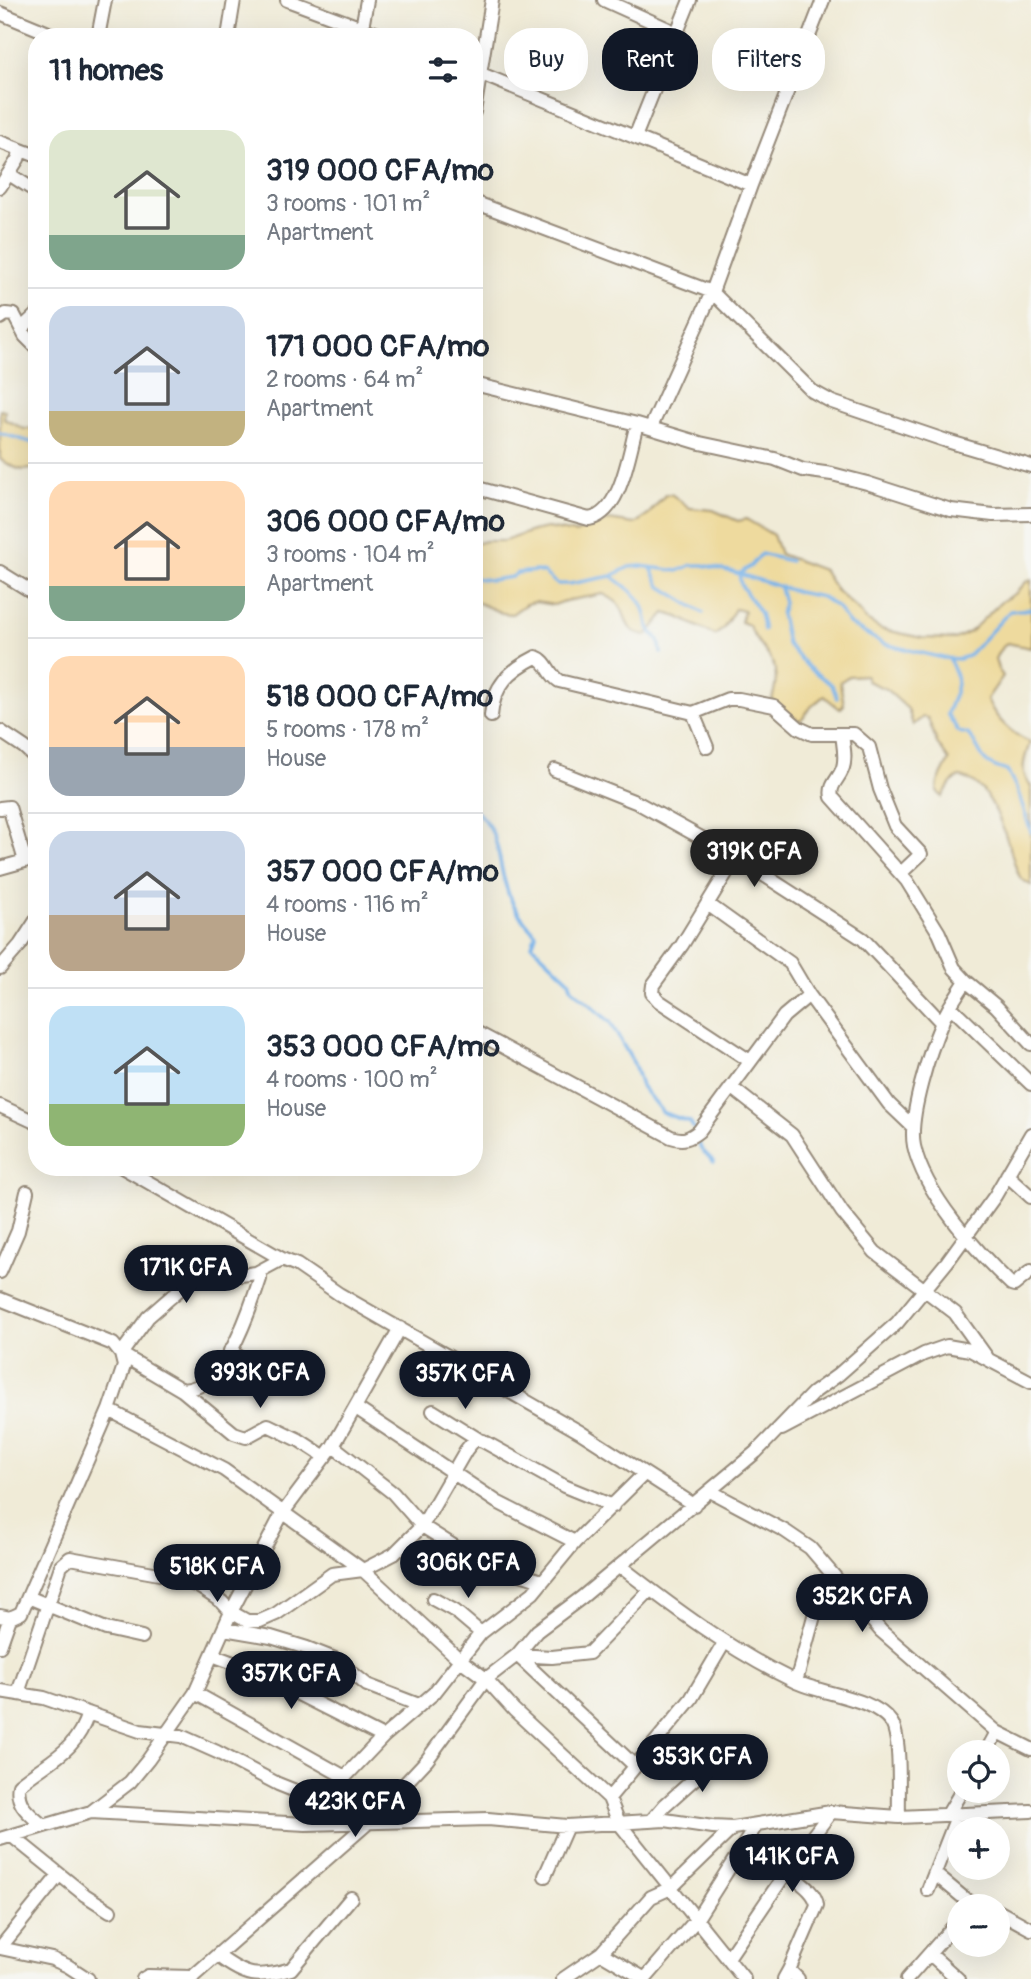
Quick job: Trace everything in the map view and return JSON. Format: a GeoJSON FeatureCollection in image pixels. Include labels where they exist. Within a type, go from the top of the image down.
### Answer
{"type":"FeatureCollection","features":[{"type":"Feature","properties":{"kind":"street"},"geometry":{"type":"LineString","coordinates":[[100,28],[105,0]]}},
{"type":"Feature","properties":{"kind":"street"},"geometry":{"type":"LineString","coordinates":[[229,28],[234,0]]}},
{"type":"Feature","properties":{"kind":"street"},"geometry":{"type":"LineString","coordinates":[[288,0],[362,28],[367,0]]}},
{"type":"Feature","properties":{"kind":"street"},"geometry":{"type":"LineString","coordinates":[[483,43],[492,0]]}},
{"type":"Feature","properties":{"kind":"street"},"geometry":{"type":"LineString","coordinates":[[679,28],[691,0]]}},
{"type":"Feature","properties":{"kind":"street"},"geometry":{"type":"LineString","coordinates":[[651,427],[712,292],[823,0]]}},
{"type":"Feature","properties":{"kind":"street"},"geometry":{"type":"LineString","coordinates":[[608,1],[666,28]]}},
{"type":"Feature","properties":{"kind":"street"},"geometry":{"type":"LineString","coordinates":[[0,13],[36,28]]}},
{"type":"Feature","properties":{"kind":"street"},"geometry":{"type":"LineString","coordinates":[[483,74],[751,185]]}},
{"type":"Feature","properties":{"kind":"street"},"geometry":{"type":"LineString","coordinates":[[635,137],[654,91]]}},
{"type":"Feature","properties":{"kind":"street"},"geometry":{"type":"LineString","coordinates":[[0,142],[28,153]]}},
{"type":"Feature","properties":{"kind":"street"},"geometry":{"type":"LineString","coordinates":[[0,187],[21,150]]}},
{"type":"Feature","properties":{"kind":"street"},"geometry":{"type":"LineString","coordinates":[[9,174],[28,186]]}},
{"type":"Feature","properties":{"kind":"street"},"geometry":{"type":"LineString","coordinates":[[483,205],[712,292],[812,391],[832,402],[1031,466]]}},
{"type":"Feature","properties":{"kind":"street"},"geometry":{"type":"LineString","coordinates":[[0,318],[12,314],[28,336]]}},
{"type":"Feature","properties":{"kind":"street"},"geometry":{"type":"LineString","coordinates":[[22,328],[28,322]]}},
{"type":"Feature","properties":{"kind":"street"},"geometry":{"type":"LineString","coordinates":[[483,386],[651,427],[699,443],[775,459],[803,470],[867,483],[951,510],[993,515],[1031,514]]}},
{"type":"Feature","properties":{"kind":"street"},"geometry":{"type":"LineString","coordinates":[[483,490],[589,519],[598,518],[615,500],[637,424]]}},
{"type":"Feature","properties":{"kind":"street"},"geometry":{"type":"LineString","coordinates":[[0,572],[28,589]]}},
{"type":"Feature","properties":{"kind":"street"},"geometry":{"type":"LineString","coordinates":[[491,716],[497,688],[508,675],[536,657],[545,663],[550,673],[559,681],[693,713],[729,699],[738,699],[774,706],[799,728],[812,734],[854,734],[869,747],[889,813],[904,838],[920,853],[901,873]]}},
{"type":"Feature","properties":{"kind":"street"},"geometry":{"type":"LineString","coordinates":[[693,713],[707,747]]}},
{"type":"Feature","properties":{"kind":"street"},"geometry":{"type":"LineString","coordinates":[[1,734],[13,738],[28,751]]}},
{"type":"Feature","properties":{"kind":"street"},"geometry":{"type":"LineString","coordinates":[[842,734],[844,760],[842,771],[832,786],[832,797],[901,873],[939,933],[954,968],[996,1006],[1031,1044]]}},
{"type":"Feature","properties":{"kind":"street"},"geometry":{"type":"LineString","coordinates":[[555,770],[638,803],[736,857],[863,939],[942,1023]]}},
{"type":"Feature","properties":{"kind":"street"},"geometry":{"type":"LineString","coordinates":[[0,808],[9,807],[25,861]]}},
{"type":"Feature","properties":{"kind":"street"},"geometry":{"type":"LineString","coordinates":[[736,857],[709,905],[653,985],[652,993],[659,1001],[750,1061]]}},
{"type":"Feature","properties":{"kind":"street"},"geometry":{"type":"LineString","coordinates":[[0,868],[28,859]]}},
{"type":"Feature","properties":{"kind":"street"},"geometry":{"type":"LineString","coordinates":[[709,905],[790,963],[809,995],[889,1104],[912,1126]]}},
{"type":"Feature","properties":{"kind":"street"},"geometry":{"type":"LineString","coordinates":[[0,968],[28,933]]}},
{"type":"Feature","properties":{"kind":"street"},"geometry":{"type":"LineString","coordinates":[[966,981],[942,1023],[917,1102],[912,1126],[914,1148],[932,1188],[966,1236],[1011,1284],[1014,1285],[1031,1270]]}},
{"type":"Feature","properties":{"kind":"street"},"geometry":{"type":"LineString","coordinates":[[483,1036],[681,1140],[699,1132],[784,1016],[809,995]]}},
{"type":"Feature","properties":{"kind":"street"},"geometry":{"type":"LineString","coordinates":[[950,1006],[1031,1084]]}},
{"type":"Feature","properties":{"kind":"street"},"geometry":{"type":"LineString","coordinates":[[732,1088],[796,1139],[842,1212],[875,1252],[955,1313],[988,1359]]}},
{"type":"Feature","properties":{"kind":"street"},"geometry":{"type":"LineString","coordinates":[[0,1106],[28,1119]]}},
{"type":"Feature","properties":{"kind":"street"},"geometry":{"type":"LineString","coordinates":[[143,1979],[148,1976],[192,1978],[218,1956],[369,1822],[427,1759],[486,1679],[517,1655],[537,1631],[620,1566],[756,1452],[813,1393],[838,1375],[897,1322],[966,1236],[1031,1134]]}},
{"type":"Feature","properties":{"kind":"street"},"geometry":{"type":"LineString","coordinates":[[1007,1175],[1031,1198]]}},
{"type":"Feature","properties":{"kind":"street"},"geometry":{"type":"LineString","coordinates":[[138,1176],[580,1432],[694,1505]]}},
{"type":"Feature","properties":{"kind":"street"},"geometry":{"type":"LineString","coordinates":[[0,1272],[18,1231],[27,1192]]}},
{"type":"Feature","properties":{"kind":"street"},"geometry":{"type":"LineString","coordinates":[[121,1354],[148,1317],[195,1276],[256,1273],[282,1259]]}},
{"type":"Feature","properties":{"kind":"street"},"geometry":{"type":"LineString","coordinates":[[182,1391],[203,1384],[216,1374],[250,1310],[260,1279],[260,1275],[256,1273]]}},
{"type":"Feature","properties":{"kind":"street"},"geometry":{"type":"LineString","coordinates":[[0,1299],[113,1344],[121,1354],[182,1391],[234,1433],[246,1437],[268,1425],[329,1451],[393,1493],[422,1526],[476,1560],[542,1581]]}},
{"type":"Feature","properties":{"kind":"street"},"geometry":{"type":"LineString","coordinates":[[91,1812],[130,1782],[169,1733],[195,1693],[231,1612],[282,1514],[329,1451],[400,1328]]}},
{"type":"Feature","properties":{"kind":"street"},"geometry":{"type":"LineString","coordinates":[[775,1432],[934,1349],[947,1346],[970,1350],[1031,1382]]}},
{"type":"Feature","properties":{"kind":"street"},"geometry":{"type":"LineString","coordinates":[[230,1351],[280,1382]]}},
{"type":"Feature","properties":{"kind":"street"},"geometry":{"type":"LineString","coordinates":[[0,1646],[5,1617],[21,1613],[109,1410],[124,1366],[121,1354]]}},
{"type":"Feature","properties":{"kind":"street"},"geometry":{"type":"LineString","coordinates":[[356,1408],[497,1502],[575,1542]]}},
{"type":"Feature","properties":{"kind":"street"},"geometry":{"type":"LineString","coordinates":[[109,1410],[223,1470],[363,1570],[459,1659],[486,1679],[514,1710],[609,1798],[619,1823],[744,1979]]}},
{"type":"Feature","properties":{"kind":"street"},"geometry":{"type":"LineString","coordinates":[[433,1411],[564,1486],[613,1506]]}},
{"type":"Feature","properties":{"kind":"street"},"geometry":{"type":"LineString","coordinates":[[18,1693],[61,1566],[69,1558],[176,1577],[198,1586],[247,1621],[260,1621],[276,1614],[332,1574],[363,1570],[394,1554],[422,1526],[472,1441],[478,1439]]}},
{"type":"Feature","properties":{"kind":"street"},"geometry":{"type":"LineString","coordinates":[[306,1824],[383,1737],[434,1693],[481,1633],[533,1593],[575,1542],[643,1474]]}},
{"type":"Feature","properties":{"kind":"street"},"geometry":{"type":"LineString","coordinates":[[710,1491],[774,1525],[810,1548],[881,1631],[998,1732],[1031,1749]]}},
{"type":"Feature","properties":{"kind":"street"},"geometry":{"type":"LineString","coordinates":[[620,1566],[724,1643],[796,1682],[873,1707],[891,1720],[897,1732],[898,1817]]}},
{"type":"Feature","properties":{"kind":"street"},"geometry":{"type":"LineString","coordinates":[[517,1655],[552,1657],[589,1653],[650,1590]]}},
{"type":"Feature","properties":{"kind":"street"},"geometry":{"type":"LineString","coordinates":[[29,1597],[106,1629],[142,1637]]}},
{"type":"Feature","properties":{"kind":"street"},"geometry":{"type":"LineString","coordinates":[[433,1599],[455,1612],[481,1633]]}},
{"type":"Feature","properties":{"kind":"street"},"geometry":{"type":"LineString","coordinates":[[796,1682],[814,1616]]}},
{"type":"Feature","properties":{"kind":"street"},"geometry":{"type":"LineString","coordinates":[[224,1629],[271,1637],[307,1648],[335,1659],[367,1685],[419,1705]]}},
{"type":"Feature","properties":{"kind":"street"},"geometry":{"type":"LineString","coordinates":[[609,1798],[691,1699],[724,1643]]}},
{"type":"Feature","properties":{"kind":"street"},"geometry":{"type":"LineString","coordinates":[[212,1655],[247,1668],[383,1737]]}},
{"type":"Feature","properties":{"kind":"street"},"geometry":{"type":"LineString","coordinates":[[517,1655],[635,1766]]}},
{"type":"Feature","properties":{"kind":"street"},"geometry":{"type":"LineString","coordinates":[[0,1691],[44,1698],[140,1731],[169,1733],[194,1740],[278,1784],[323,1802]]}},
{"type":"Feature","properties":{"kind":"street"},"geometry":{"type":"LineString","coordinates":[[195,1693],[345,1777]]}},
{"type":"Feature","properties":{"kind":"street"},"geometry":{"type":"LineString","coordinates":[[43,1826],[21,1807],[19,1785],[75,1743],[83,1730],[88,1713]]}},
{"type":"Feature","properties":{"kind":"street"},"geometry":{"type":"LineString","coordinates":[[993,1740],[998,1732]]}},
{"type":"Feature","properties":{"kind":"street"},"geometry":{"type":"LineString","coordinates":[[652,1820],[730,1747]]}},
{"type":"Feature","properties":{"kind":"street"},"geometry":{"type":"LineString","coordinates":[[928,1890],[957,1803]]}},
{"type":"Feature","properties":{"kind":"street"},"geometry":{"type":"LineString","coordinates":[[6,1838],[91,1812],[306,1824],[488,1819],[567,1826],[652,1820],[733,1828],[831,1812],[898,1817],[1030,1809]]}},
{"type":"Feature","properties":{"kind":"street"},"geometry":{"type":"LineString","coordinates":[[728,1958],[786,1871],[831,1812]]}},
{"type":"Feature","properties":{"kind":"street"},"geometry":{"type":"LineString","coordinates":[[601,1953],[645,1979],[696,1920],[757,1824]]}},
{"type":"Feature","properties":{"kind":"street"},"geometry":{"type":"LineString","coordinates":[[545,1876],[567,1826]]}},
{"type":"Feature","properties":{"kind":"street"},"geometry":{"type":"LineString","coordinates":[[563,1979],[601,1953],[652,1897],[671,1888],[733,1828]]}},
{"type":"Feature","properties":{"kind":"street"},"geometry":{"type":"LineString","coordinates":[[6,1838],[110,1912]]}},
{"type":"Feature","properties":{"kind":"street"},"geometry":{"type":"LineString","coordinates":[[786,1871],[811,1892],[817,1905],[790,1976]]}},
{"type":"Feature","properties":{"kind":"street"},"geometry":{"type":"LineString","coordinates":[[935,1874],[959,1894]]}},
{"type":"Feature","properties":{"kind":"street"},"geometry":{"type":"LineString","coordinates":[[59,1875],[0,1948],[52,1959],[70,1975],[88,1979]]}},
{"type":"Feature","properties":{"kind":"street"},"geometry":{"type":"LineString","coordinates":[[218,1956],[243,1973],[289,1974],[351,1898]]}},
{"type":"Feature","properties":{"kind":"street"},"geometry":{"type":"LineString","coordinates":[[1010,1918],[1031,1929]]}},
{"type":"Feature","properties":{"kind":"street"},"geometry":{"type":"LineString","coordinates":[[907,1979],[947,1934]]}},
{"type":"Feature","properties":{"kind":"street"},"geometry":{"type":"LineString","coordinates":[[930,1954],[958,1979]]}},
{"type":"Feature","properties":{"kind":"sand"},"geometry":{"type":"Polygon","coordinates":[[[0,410],[5,411],[4,419],[28,429],[28,469],[13,467],[0,459],[0,410]]]}},
{"type":"Feature","properties":{"kind":"sand"},"geometry":{"type":"Polygon","coordinates":[[[671,494],[690,508],[713,510],[738,521],[746,519],[773,535],[780,554],[823,570],[836,590],[865,619],[881,629],[922,638],[955,639],[970,632],[1002,601],[1031,580],[1031,648],[1007,643],[999,651],[995,659],[1003,676],[987,699],[1004,725],[1030,742],[1024,770],[1031,786],[1031,885],[1021,879],[998,815],[982,789],[959,777],[951,783],[942,797],[937,791],[938,782],[949,760],[937,743],[928,718],[923,717],[913,725],[908,709],[886,689],[867,681],[866,675],[849,676],[840,682],[844,705],[840,709],[824,696],[800,721],[779,709],[772,699],[776,674],[774,665],[749,625],[741,622],[744,611],[735,609],[723,629],[715,635],[665,613],[647,635],[631,629],[620,606],[603,594],[554,605],[535,602],[526,604],[512,614],[483,605],[483,542],[504,541],[547,528],[575,533],[609,520],[634,524],[647,516],[665,495],[671,494]]]}},
{"type":"Feature","properties":{"kind":"waterway"},"geometry":{"type":"LineString","coordinates":[[0,433],[28,441]]}},
{"type":"Feature","properties":{"kind":"waterway"},"geometry":{"type":"LineString","coordinates":[[764,630],[760,613],[741,585],[739,574],[751,566],[761,554],[790,561]]}},
{"type":"Feature","properties":{"kind":"waterway"},"geometry":{"type":"LineString","coordinates":[[483,579],[512,577],[517,573],[537,571],[544,573],[557,584],[569,584],[612,576],[629,567],[678,571],[692,565],[703,565],[822,597],[838,608],[849,624],[884,644],[943,658],[959,659],[968,656],[1010,611],[1031,609]]}},
{"type":"Feature","properties":{"kind":"waterway"},"geometry":{"type":"LineString","coordinates":[[651,568],[660,586],[703,613]]}},
{"type":"Feature","properties":{"kind":"waterway"},"geometry":{"type":"LineString","coordinates":[[612,576],[642,604],[649,626],[659,640],[661,653]]}},
{"type":"Feature","properties":{"kind":"waterway"},"geometry":{"type":"LineString","coordinates":[[780,588],[784,603],[781,614],[787,644],[809,668],[832,685],[837,698]]}},
{"type":"Feature","properties":{"kind":"waterway"},"geometry":{"type":"LineString","coordinates":[[949,659],[956,675],[957,686],[947,714],[959,732],[968,734],[974,741],[985,761],[1007,771],[1018,793],[1031,832]]}},
{"type":"Feature","properties":{"kind":"waterway"},"geometry":{"type":"LineString","coordinates":[[483,818],[496,843],[513,904],[536,934],[532,945],[569,980],[572,989],[610,1022],[634,1064],[641,1086],[663,1113],[690,1122],[694,1129]]}},
{"type":"Feature","properties":{"kind":"waterway"},"geometry":{"type":"LineString","coordinates":[[696,1136],[701,1149],[714,1162]]}}]}
